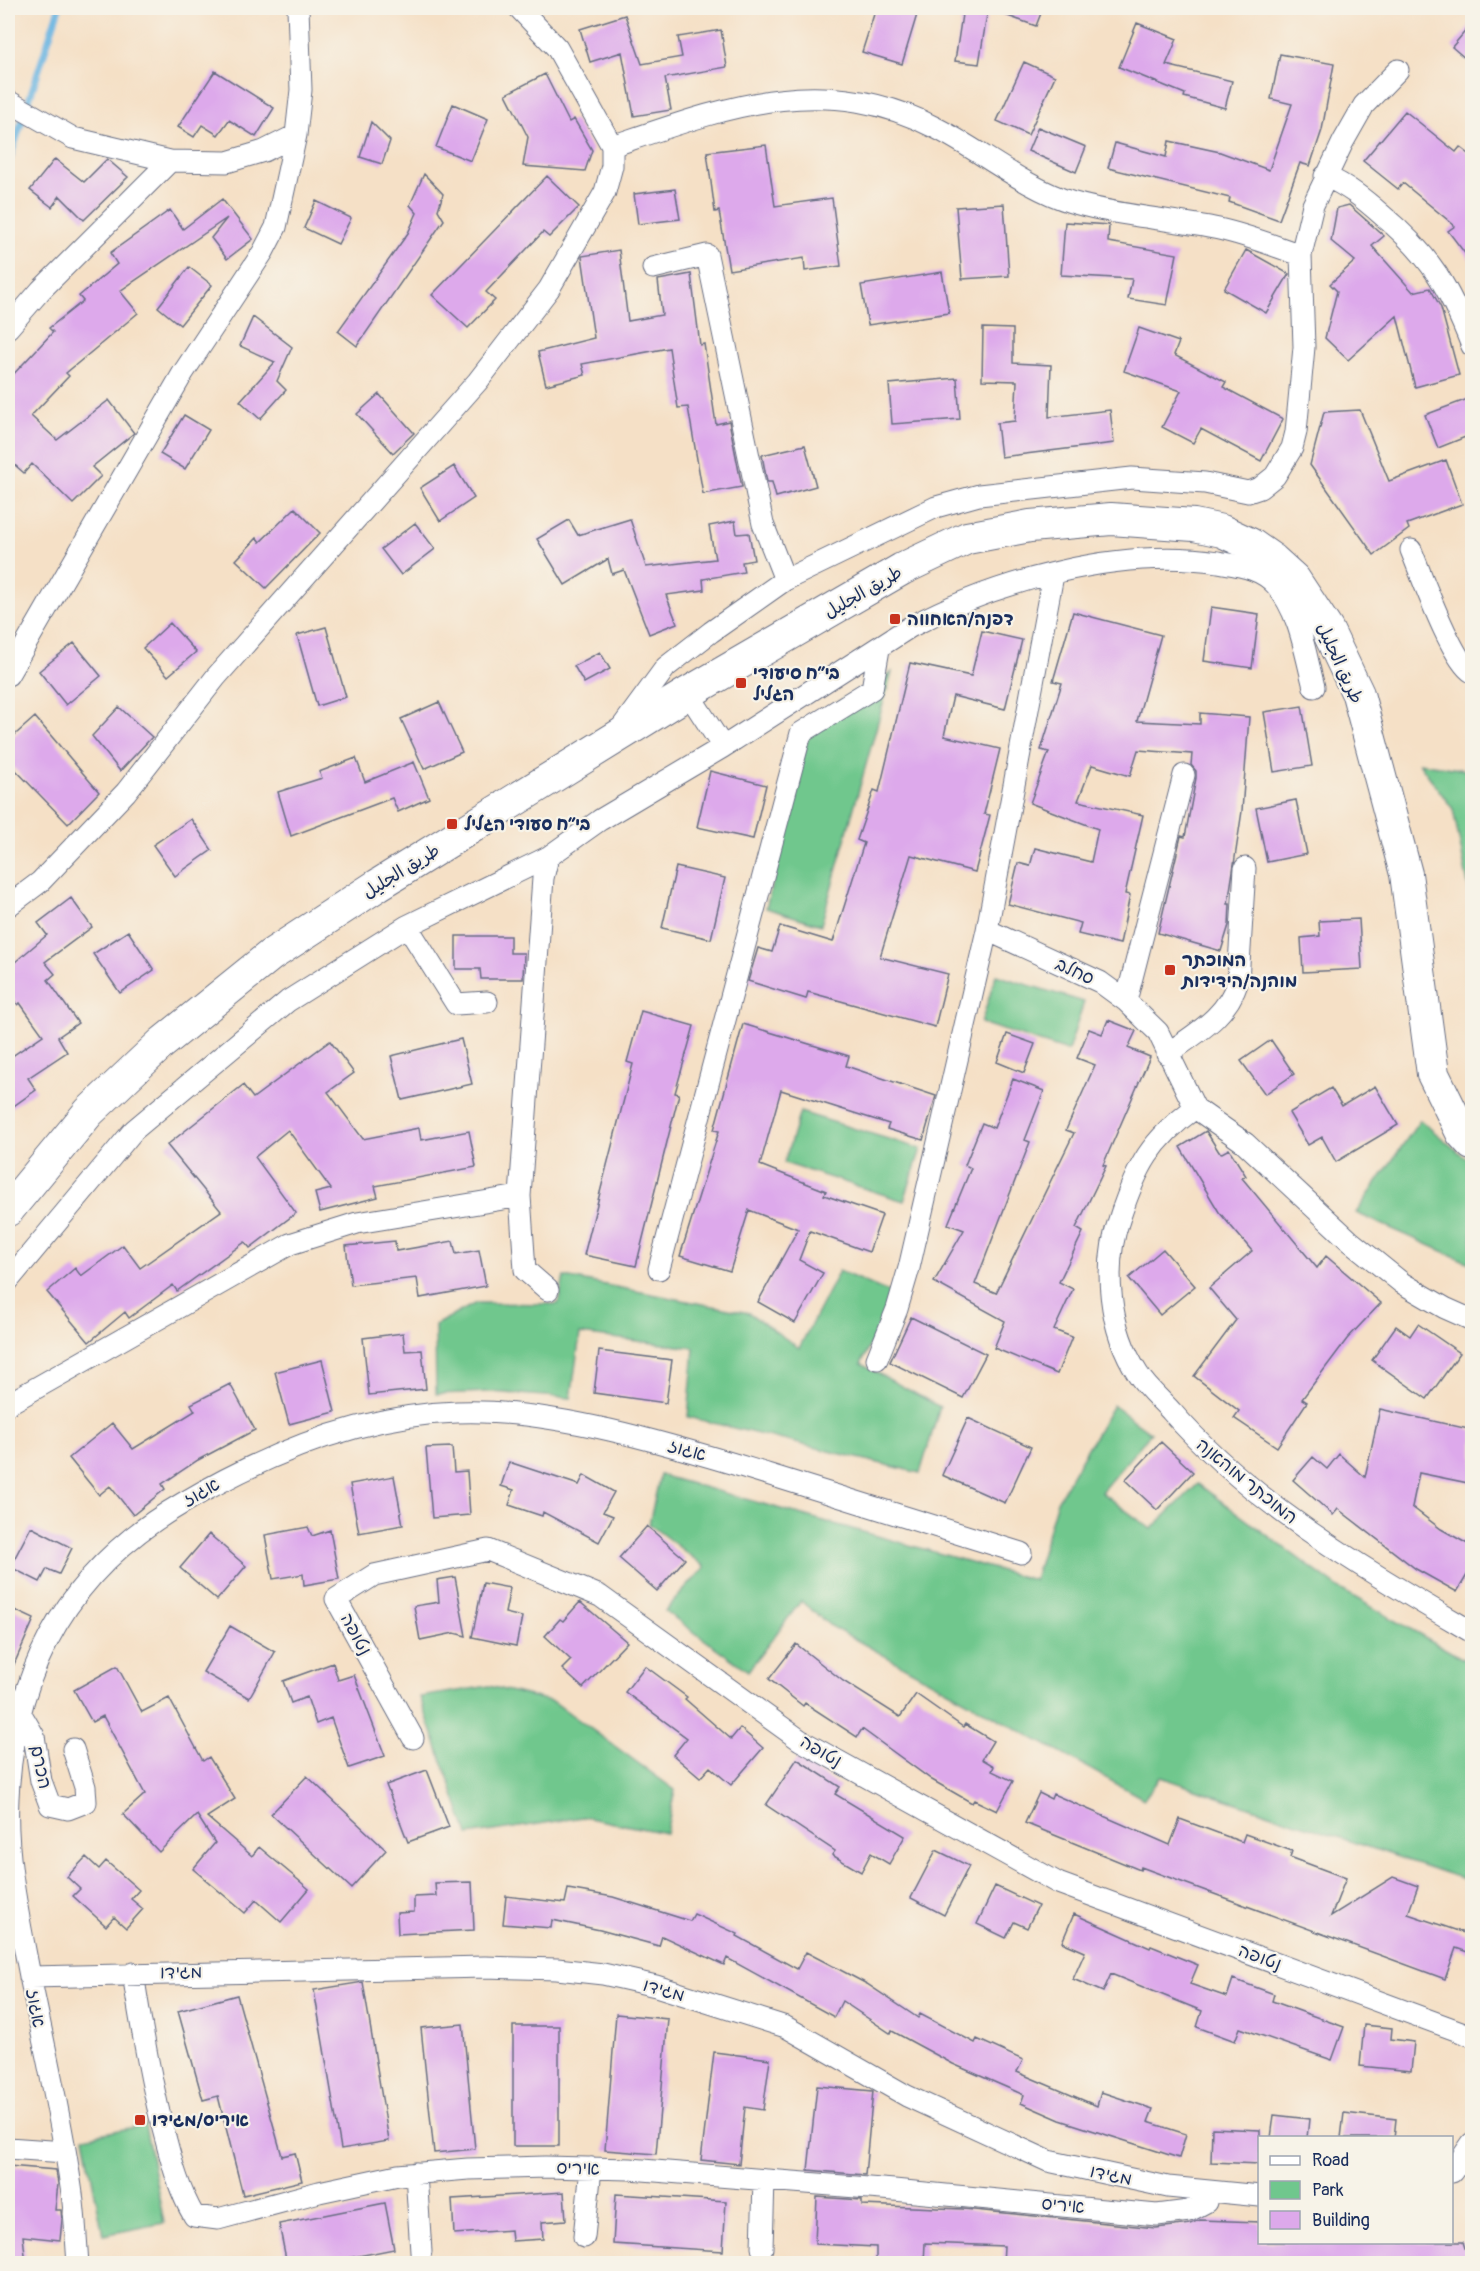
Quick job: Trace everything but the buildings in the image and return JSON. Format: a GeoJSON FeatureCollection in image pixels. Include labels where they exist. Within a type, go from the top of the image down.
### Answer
{"type":"FeatureCollection","features":[{"type":"Feature","properties":{"kind":"main road","name":"طريق الجليل"},"geometry":{"type":"LineString","coordinates":[[8,1210],[88,1112],[162,1043],[271,955],[378,885],[688,693],[902,569],[967,538],[1030,526],[1111,519],[1194,525],[1222,531],[1250,544],[1274,560],[1294,579],[1327,629],[1358,694],[1406,874],[1433,1074],[1462,1133],[1473,1144]]}},
{"type":"Feature","properties":{"kind":"street"},"geometry":{"type":"LineString","coordinates":[[8,675],[183,373],[264,252],[276,227],[297,135],[301,90],[298,8]]}},
{"type":"Feature","properties":{"kind":"street"},"geometry":{"type":"LineString","coordinates":[[8,906],[40,882],[126,792],[216,677],[478,381],[549,289],[605,192],[612,166],[612,146],[556,48],[519,8]]}},
{"type":"Feature","properties":{"kind":"street"},"geometry":{"type":"LineString","coordinates":[[613,739],[666,667],[711,632],[785,580],[936,507],[979,495],[1132,478],[1205,483],[1248,492],[1260,488],[1275,476],[1292,448],[1296,432],[1304,347],[1301,255],[1313,205],[1364,105],[1398,70]]}},
{"type":"Feature","properties":{"kind":"street"},"geometry":{"type":"LineString","coordinates":[[612,146],[695,118],[757,103],[813,96],[845,97],[877,103],[935,127],[1040,188],[1070,201],[1221,230],[1301,255]]}},
{"type":"Feature","properties":{"kind":"street"},"geometry":{"type":"LineString","coordinates":[[8,101],[73,138],[170,161],[227,162],[264,151],[297,135]]}},
{"type":"Feature","properties":{"kind":"street"},"geometry":{"type":"LineString","coordinates":[[8,328],[41,290],[170,161]]}},
{"type":"Feature","properties":{"kind":"street"},"geometry":{"type":"LineString","coordinates":[[1326,176],[1349,186],[1411,238],[1436,269],[1455,303],[1473,346]]}},
{"type":"Feature","properties":{"kind":"street"},"geometry":{"type":"LineString","coordinates":[[653,268],[707,255],[763,524],[785,580]]}},
{"type":"Feature","properties":{"kind":"street"},"geometry":{"type":"LineString","coordinates":[[1411,550],[1450,640],[1467,669],[1473,672]]}},
{"type":"Feature","properties":{"kind":"street"},"geometry":{"type":"LineString","coordinates":[[8,1281],[134,1130],[288,1001],[407,927],[548,856],[600,820],[723,747],[910,627],[941,610],[1014,584],[1053,574],[1140,560],[1200,559],[1252,568],[1276,585],[1297,620],[1314,687]]}},
{"type":"Feature","properties":{"kind":"street"},"geometry":{"type":"LineString","coordinates":[[877,1359],[897,1309],[909,1268],[987,930],[1053,574]]}},
{"type":"Feature","properties":{"kind":"street"},"geometry":{"type":"LineString","coordinates":[[659,1269],[801,734],[872,689],[879,649]]}},
{"type":"Feature","properties":{"kind":"street"},"geometry":{"type":"LineString","coordinates":[[688,693],[723,747]]}},
{"type":"Feature","properties":{"kind":"street"},"geometry":{"type":"LineString","coordinates":[[1126,1000],[1184,775]]}},
{"type":"Feature","properties":{"kind":"street"},"geometry":{"type":"LineString","coordinates":[[548,856],[543,878],[520,1196],[525,1270],[548,1290]]}},
{"type":"Feature","properties":{"kind":"street"},"geometry":{"type":"LineString","coordinates":[[1167,1054],[1214,1021],[1233,998],[1238,981],[1245,868]]}},
{"type":"Feature","properties":{"kind":"street"},"geometry":{"type":"LineString","coordinates":[[407,927],[456,1004],[486,1002]]}},
{"type":"Feature","properties":{"kind":"street","name":"סחלב"},"geometry":{"type":"LineString","coordinates":[[987,930],[1100,982],[1126,1000],[1158,1032],[1195,1108],[1245,1143],[1350,1241],[1402,1283],[1445,1308],[1473,1320]]}},
{"type":"Feature","properties":{"kind":"street","name":"המוכתר מוהאנה"},"geometry":{"type":"LineString","coordinates":[[1195,1108],[1167,1128],[1135,1174],[1115,1230],[1110,1279],[1116,1320],[1118,1330],[1138,1374],[1203,1448],[1281,1512],[1375,1575],[1473,1632]]}},
{"type":"Feature","properties":{"kind":"street"},"geometry":{"type":"LineString","coordinates":[[8,1404],[290,1244],[357,1223],[520,1196]]}},
{"type":"Feature","properties":{"kind":"street","name":"אגוז"},"geometry":{"type":"LineString","coordinates":[[78,2264],[72,2189],[30,1977],[11,1866],[8,1800],[14,1734],[25,1689],[52,1628],[95,1569],[158,1517],[234,1473],[307,1442],[382,1422],[456,1412],[491,1413],[526,1415],[617,1433],[694,1452],[1021,1553]]}},
{"type":"Feature","properties":{"kind":"street","name":"נטופה"},"geometry":{"type":"LineString","coordinates":[[413,1738],[336,1599],[374,1575],[488,1550],[600,1596],[800,1740],[1058,1883],[1473,2036]]}},
{"type":"Feature","properties":{"kind":"street","name":"הכרם"},"geometry":{"type":"LineString","coordinates":[[20,1712],[34,1736],[41,1781],[50,1805],[68,1809],[86,1802],[85,1787],[73,1749]]}},
{"type":"Feature","properties":{"kind":"street","name":"מגידו"},"geometry":{"type":"LineString","coordinates":[[30,1977],[485,1967],[557,1969],[603,1974],[656,1986],[786,2028],[907,2096],[1048,2161],[1123,2179],[1208,2192],[1258,2196]]}},
{"type":"Feature","properties":{"kind":"street","name":"איריס"},"geometry":{"type":"LineString","coordinates":[[133,1973],[148,2070],[173,2165],[185,2200],[194,2216],[218,2219],[319,2192],[416,2173],[468,2169],[591,2168],[764,2180],[1157,2215],[1189,2211],[1206,2202],[1208,2192]]}},
{"type":"Feature","properties":{"kind":"street"},"geometry":{"type":"LineString","coordinates":[[1453,2171],[1473,2143]]}},
{"type":"Feature","properties":{"kind":"street"},"geometry":{"type":"LineString","coordinates":[[8,2148],[65,2152]]}},
{"type":"Feature","properties":{"kind":"street"},"geometry":{"type":"LineString","coordinates":[[584,2237],[591,2168]]}},
{"type":"Feature","properties":{"kind":"street"},"geometry":{"type":"LineString","coordinates":[[416,2173],[421,2252]]}},
{"type":"Feature","properties":{"kind":"street"},"geometry":{"type":"LineString","coordinates":[[762,2248],[764,2180]]}},
{"type":"Feature","properties":{"kind":"green space"},"geometry":{"type":"Polygon","coordinates":[[[892,672],[821,925],[766,908],[813,716],[892,672]]]}},
{"type":"Feature","properties":{"kind":"green space"},"geometry":{"type":"Polygon","coordinates":[[[1419,763],[1472,771],[1472,1044],[1469,1035],[1470,894],[1453,809],[1419,763]]]}},
{"type":"Feature","properties":{"kind":"green space"},"geometry":{"type":"Polygon","coordinates":[[[996,975],[1084,1002],[1068,1051],[981,1023],[996,975]]]}},
{"type":"Feature","properties":{"kind":"green space"},"geometry":{"type":"Polygon","coordinates":[[[800,1112],[921,1149],[904,1201],[784,1163],[800,1112]]]}},
{"type":"Feature","properties":{"kind":"green space"},"geometry":{"type":"Polygon","coordinates":[[[1420,1120],[1472,1163],[1472,1264],[1356,1213],[1420,1120]]]}},
{"type":"Feature","properties":{"kind":"green space"},"geometry":{"type":"Polygon","coordinates":[[[839,1271],[895,1295],[861,1364],[940,1407],[920,1473],[688,1417],[694,1348],[580,1334],[571,1398],[491,1392],[436,1394],[435,1325],[476,1303],[558,1304],[564,1277],[749,1313],[799,1348],[839,1271]]]}},
{"type":"Feature","properties":{"kind":"green space"},"geometry":{"type":"Polygon","coordinates":[[[1113,1405],[1151,1433],[1101,1492],[1151,1529],[1198,1484],[1340,1589],[1472,1664],[1472,1882],[1160,1777],[1144,1799],[829,1625],[801,1601],[748,1671],[665,1611],[705,1567],[649,1524],[660,1475],[1034,1580],[1057,1501],[1113,1405]]]}},
{"type":"Feature","properties":{"kind":"green space"},"geometry":{"type":"Polygon","coordinates":[[[489,1686],[554,1702],[675,1790],[666,1833],[583,1817],[468,1835],[420,1697],[489,1686]]]}},
{"type":"Feature","properties":{"kind":"green space"},"geometry":{"type":"Polygon","coordinates":[[[145,2125],[164,2223],[103,2235],[84,2137],[145,2125]]]}},
{"type":"Feature","properties":{"kind":"waterway"},"geometry":{"type":"LineString","coordinates":[[8,164],[59,8]]}},
{"type":"Feature","properties":{"kind":"place","name":"דפנה/האחווה"},"geometry":{"type":"Point","coordinates":[895,619]}},
{"type":"Feature","properties":{"kind":"place","name":"בי״ח סיעודי הגליל"},"geometry":{"type":"Point","coordinates":[741,683]}},
{"type":"Feature","properties":{"kind":"place","name":"בי״ח סעודי הגליל"},"geometry":{"type":"Point","coordinates":[452,824]}},
{"type":"Feature","properties":{"kind":"place","name":"המוכתר מוהנה/הידידות"},"geometry":{"type":"Point","coordinates":[1170,970]}},
{"type":"Feature","properties":{"kind":"place","name":"איריס/מגידו"},"geometry":{"type":"Point","coordinates":[140,2120]}}]}
